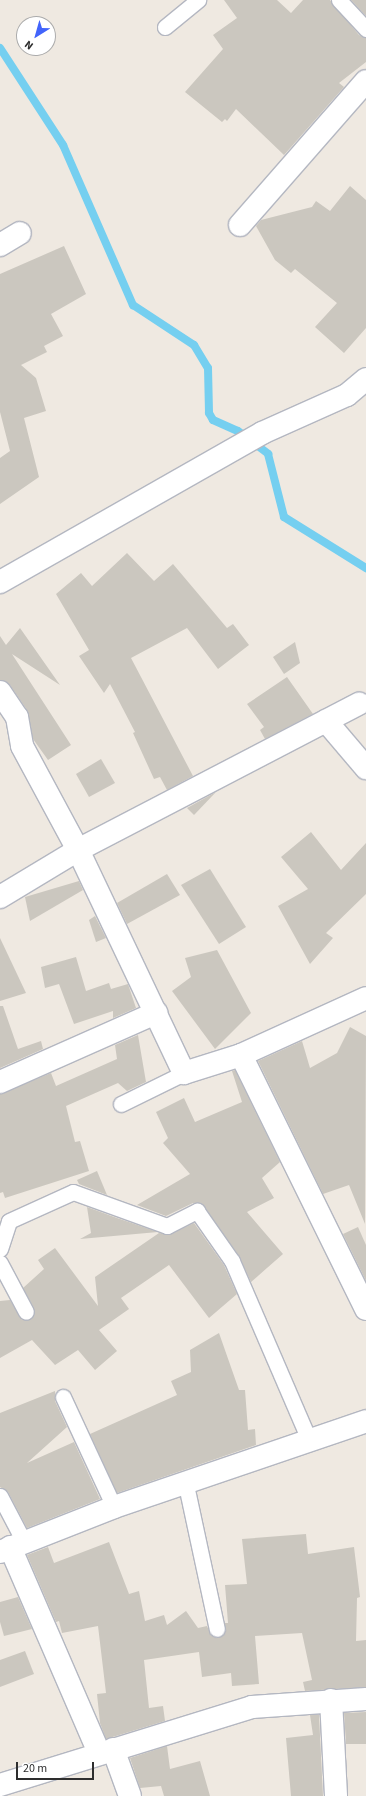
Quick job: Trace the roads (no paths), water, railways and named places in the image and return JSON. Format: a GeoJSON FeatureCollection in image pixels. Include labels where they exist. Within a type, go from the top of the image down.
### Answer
{"type":"FeatureCollection","features":[{"type":"Feature","properties":{"kind":"street"},"geometry":{"type":"LineString","coordinates":[[240,224],[366,81]]}},
{"type":"Feature","properties":{"kind":"street"},"geometry":{"type":"LineString","coordinates":[[0,245],[20,233]]}},
{"type":"Feature","properties":{"kind":"street"},"geometry":{"type":"LineString","coordinates":[[0,582],[237,447],[347,395],[366,380]]}},
{"type":"Feature","properties":{"kind":"street"},"geometry":{"type":"LineString","coordinates":[[0,692],[16,717],[22,746],[78,850],[184,1073],[241,1055],[366,998]]}},
{"type":"Feature","properties":{"kind":"street"},"geometry":{"type":"LineString","coordinates":[[0,897],[78,850],[359,704]]}},
{"type":"Feature","properties":{"kind":"street"},"geometry":{"type":"LineString","coordinates":[[326,721],[366,768]]}},
{"type":"Feature","properties":{"kind":"street"},"geometry":{"type":"LineString","coordinates":[[0,1082],[156,1013]]}},
{"type":"Feature","properties":{"kind":"street"},"geometry":{"type":"LineString","coordinates":[[241,1055],[366,1310]]}},
{"type":"Feature","properties":{"kind":"street"},"geometry":{"type":"LineString","coordinates":[[130,1796],[106,1751],[11,1547],[114,1507],[186,1485],[366,1421]]}},
{"type":"Feature","properties":{"kind":"street"},"geometry":{"type":"LineString","coordinates":[[0,1785],[252,1707],[331,1700],[366,1699]]}},
{"type":"Feature","properties":{"kind":"street"},"geometry":{"type":"LineString","coordinates":[[331,1700],[336,1796]]}},
{"type":"Feature","properties":{"kind":"lane"},"geometry":{"type":"LineString","coordinates":[[165,27],[198,0]]}},
{"type":"Feature","properties":{"kind":"lane"},"geometry":{"type":"LineString","coordinates":[[339,0],[366,29]]}},
{"type":"Feature","properties":{"kind":"lane"},"geometry":{"type":"LineString","coordinates":[[121,1104],[184,1073]]}},
{"type":"Feature","properties":{"kind":"lane"},"geometry":{"type":"LineString","coordinates":[[0,1249],[9,1221],[73,1192],[167,1226],[197,1210],[232,1261],[310,1442]]}},
{"type":"Feature","properties":{"kind":"lane"},"geometry":{"type":"LineString","coordinates":[[0,1263],[26,1312]]}},
{"type":"Feature","properties":{"kind":"lane"},"geometry":{"type":"LineString","coordinates":[[63,1397],[114,1507]]}},
{"type":"Feature","properties":{"kind":"lane"},"geometry":{"type":"LineString","coordinates":[[186,1485],[217,1629]]}},
{"type":"Feature","properties":{"kind":"lane"},"geometry":{"type":"LineString","coordinates":[[0,1496],[11,1547]]}},
{"type":"Feature","properties":{"kind":"waterway"},"geometry":{"type":"LineString","coordinates":[[0,48],[63,145],[133,305],[194,345],[208,368],[209,413],[213,420],[238,431],[268,454],[284,517],[366,568]]}}]}
